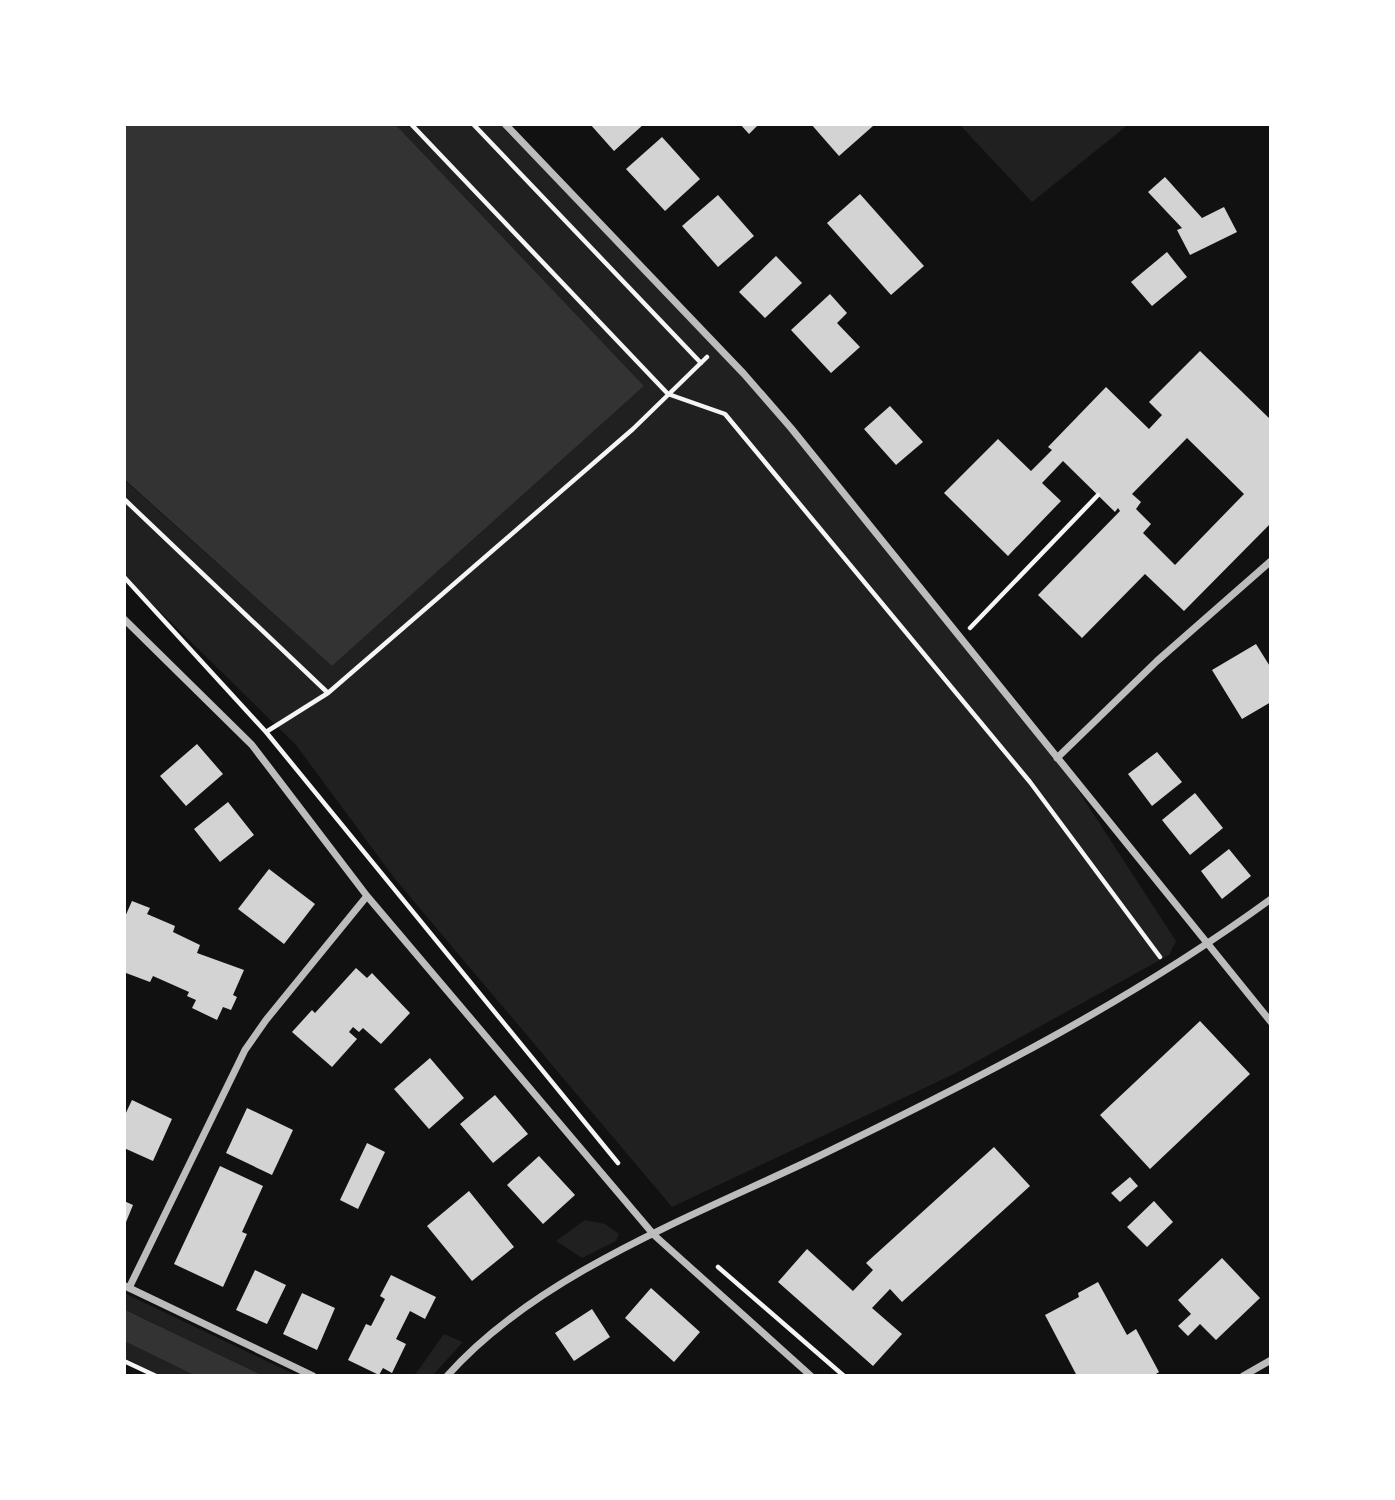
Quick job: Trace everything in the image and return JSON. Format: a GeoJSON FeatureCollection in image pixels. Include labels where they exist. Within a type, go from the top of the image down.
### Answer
{"type":"FeatureCollection","features":[{"type":"Feature","properties":{"kind":"street"},"geometry":{"type":"LineString","coordinates":[[505,124],[744,374],[1271,1022]]}},
{"type":"Feature","properties":{"kind":"street"},"geometry":{"type":"LineString","coordinates":[[1057,758],[1157,660],[1271,561]]}},
{"type":"Feature","properties":{"kind":"street"},"geometry":{"type":"LineString","coordinates":[[124,618],[252,745],[367,896],[654,1235],[811,1376]]}},
{"type":"Feature","properties":{"kind":"street"},"geometry":{"type":"LineString","coordinates":[[313,1376],[126,1287],[245,1050],[266,1020],[367,896]]}},
{"type":"Feature","properties":{"kind":"street"},"geometry":{"type":"LineString","coordinates":[[447,1376],[492,1332],[560,1284],[654,1235],[949,1093],[1169,970],[1271,899]]}},
{"type":"Feature","properties":{"kind":"street"},"geometry":{"type":"LineString","coordinates":[[1243,1376],[1271,1360]]}},
{"type":"Feature","properties":{"kind":"path"},"geometry":{"type":"LineString","coordinates":[[411,124],[668,394],[725,414],[1030,782],[1169,970]]}},
{"type":"Feature","properties":{"kind":"path"},"geometry":{"type":"LineString","coordinates":[[266,732],[328,693],[622,438],[701,363],[473,124]]}},
{"type":"Feature","properties":{"kind":"path"},"geometry":{"type":"LineString","coordinates":[[961,638],[1098,495]]}},
{"type":"Feature","properties":{"kind":"path"},"geometry":{"type":"LineString","coordinates":[[124,499],[328,693]]}},
{"type":"Feature","properties":{"kind":"path"},"geometry":{"type":"LineString","coordinates":[[124,577],[266,732],[626,1174]]}},
{"type":"Feature","properties":{"kind":"path"},"geometry":{"type":"LineString","coordinates":[[712,1262],[844,1376]]}},
{"type":"Feature","properties":{"kind":"path"},"geometry":{"type":"LineString","coordinates":[[124,1361],[156,1376]]}},
{"type":"Feature","properties":{"kind":"shaded area"},"geometry":{"type":"Polygon","coordinates":[[[124,124],[395,124],[644,386],[332,666],[124,479],[124,124]]]}},
{"type":"Feature","properties":{"kind":"shaded area"},"geometry":{"type":"Polygon","coordinates":[[[395,124],[505,124],[744,374],[1057,758],[1176,941],[1169,955],[954,1074],[672,1207],[395,879],[296,745],[124,576],[124,480],[332,666],[644,386],[395,124]]]}},
{"type":"Feature","properties":{"kind":"shaded area"},"geometry":{"type":"Polygon","coordinates":[[[959,124],[1129,124],[1032,202],[959,124]]]}},
{"type":"Feature","properties":{"kind":"shaded area"},"geometry":{"type":"Polygon","coordinates":[[[585,1220],[605,1224],[619,1234],[616,1241],[582,1258],[556,1241],[585,1220]]]}},
{"type":"Feature","properties":{"kind":"shaded area"},"geometry":{"type":"Polygon","coordinates":[[[124,1293],[298,1376],[264,1376],[124,1309],[124,1293]]]}},
{"type":"Feature","properties":{"kind":"shaded area"},"geometry":{"type":"Polygon","coordinates":[[[124,1309],[264,1376],[196,1376],[124,1341],[124,1309]]]}},
{"type":"Feature","properties":{"kind":"shaded area"},"geometry":{"type":"Polygon","coordinates":[[[444,1334],[463,1342],[432,1376],[414,1376],[444,1334]]]}},
{"type":"Feature","properties":{"kind":"shaded area"},"geometry":{"type":"Polygon","coordinates":[[[124,1341],[196,1376],[161,1376],[124,1358],[124,1341]]]}},
{"type":"Feature","properties":{"kind":"building"},"geometry":{"type":"Polygon","coordinates":[[[590,124],[644,124],[614,151],[590,124]]]}},
{"type":"Feature","properties":{"kind":"building"},"geometry":{"type":"Polygon","coordinates":[[[740,124],[759,124],[749,134],[740,124]]]}},
{"type":"Feature","properties":{"kind":"building"},"geometry":{"type":"Polygon","coordinates":[[[811,124],[872,124],[873,126],[839,156],[811,124]]]}},
{"type":"Feature","properties":{"kind":"building"},"geometry":{"type":"Polygon","coordinates":[[[662,137],[700,179],[665,211],[626,169],[662,137]]]}},
{"type":"Feature","properties":{"kind":"building"},"geometry":{"type":"Polygon","coordinates":[[[1165,177],[1202,218],[1224,207],[1237,232],[1190,255],[1177,230],[1182,228],[1148,192],[1165,177]]]}},
{"type":"Feature","properties":{"kind":"building"},"geometry":{"type":"Polygon","coordinates":[[[860,194],[924,266],[891,295],[827,223],[860,194]]]}},
{"type":"Feature","properties":{"kind":"building"},"geometry":{"type":"Polygon","coordinates":[[[718,195],[754,236],[718,267],[682,226],[718,195]]]}},
{"type":"Feature","properties":{"kind":"building"},"geometry":{"type":"Polygon","coordinates":[[[1167,252],[1187,277],[1152,306],[1131,282],[1167,252]]]}},
{"type":"Feature","properties":{"kind":"building"},"geometry":{"type":"Polygon","coordinates":[[[776,256],[802,283],[765,318],[739,292],[776,256]]]}},
{"type":"Feature","properties":{"kind":"building"},"geometry":{"type":"Polygon","coordinates":[[[830,294],[847,313],[837,323],[860,347],[831,373],[791,330],[830,294]]]}},
{"type":"Feature","properties":{"kind":"building"},"geometry":{"type":"Polygon","coordinates":[[[1200,351],[1271,420],[1271,523],[1184,611],[1145,574],[1082,638],[1038,595],[1120,511],[1118,508],[1115,512],[1063,461],[1042,483],[1061,501],[1008,556],[944,493],[998,439],[1031,471],[1052,450],[1048,447],[1106,387],[1149,429],[1162,415],[1149,402],[1200,351]],[[1187,438],[1132,494],[1141,502],[1136,509],[1151,524],[1143,533],[1175,565],[1244,494],[1187,438]]]}},
{"type":"Feature","properties":{"kind":"building"},"geometry":{"type":"Polygon","coordinates":[[[890,406],[923,442],[896,465],[864,429],[890,406]]]}},
{"type":"Feature","properties":{"kind":"building"},"geometry":{"type":"Polygon","coordinates":[[[1256,644],[1271,668],[1271,702],[1242,719],[1212,670],[1256,644]]]}},
{"type":"Feature","properties":{"kind":"building"},"geometry":{"type":"Polygon","coordinates":[[[197,744],[223,774],[186,806],[160,776],[197,744]]]}},
{"type":"Feature","properties":{"kind":"building"},"geometry":{"type":"Polygon","coordinates":[[[1157,752],[1182,782],[1152,806],[1128,774],[1157,752]]]}},
{"type":"Feature","properties":{"kind":"building"},"geometry":{"type":"Polygon","coordinates":[[[1195,793],[1223,828],[1190,855],[1162,820],[1195,793]]]}},
{"type":"Feature","properties":{"kind":"building"},"geometry":{"type":"Polygon","coordinates":[[[228,802],[254,835],[220,862],[194,829],[228,802]]]}},
{"type":"Feature","properties":{"kind":"building"},"geometry":{"type":"Polygon","coordinates":[[[1229,849],[1251,876],[1222,899],[1201,871],[1229,849]]]}},
{"type":"Feature","properties":{"kind":"building"},"geometry":{"type":"Polygon","coordinates":[[[269,869],[315,904],[284,944],[238,909],[269,869]]]}},
{"type":"Feature","properties":{"kind":"building"},"geometry":{"type":"Polygon","coordinates":[[[132,901],[150,908],[147,914],[175,926],[173,932],[200,945],[197,953],[244,970],[233,995],[237,997],[231,1010],[223,1007],[217,1020],[192,1008],[196,1000],[187,996],[189,992],[153,976],[150,982],[126,973],[124,977],[124,919],[132,901]]]}},
{"type":"Feature","properties":{"kind":"building"},"geometry":{"type":"Polygon","coordinates":[[[356,968],[367,978],[372,973],[410,1013],[381,1044],[363,1028],[359,1032],[353,1027],[349,1032],[357,1039],[332,1067],[292,1032],[312,1010],[315,1013],[356,968]]]}},
{"type":"Feature","properties":{"kind":"building"},"geometry":{"type":"Polygon","coordinates":[[[1200,1021],[1250,1074],[1150,1169],[1100,1115],[1200,1021]]]}},
{"type":"Feature","properties":{"kind":"building"},"geometry":{"type":"Polygon","coordinates":[[[430,1058],[464,1098],[429,1129],[394,1089],[430,1058]]]}},
{"type":"Feature","properties":{"kind":"building"},"geometry":{"type":"Polygon","coordinates":[[[495,1095],[528,1134],[493,1163],[460,1124],[495,1095]]]}},
{"type":"Feature","properties":{"kind":"building"},"geometry":{"type":"Polygon","coordinates":[[[132,1100],[172,1119],[153,1161],[124,1148],[124,1117],[132,1100]]]}},
{"type":"Feature","properties":{"kind":"building"},"geometry":{"type":"Polygon","coordinates":[[[247,1108],[293,1130],[272,1175],[226,1153],[247,1108]]]}},
{"type":"Feature","properties":{"kind":"building"},"geometry":{"type":"Polygon","coordinates":[[[367,1143],[385,1152],[358,1209],[340,1200],[367,1143]]]}},
{"type":"Feature","properties":{"kind":"building"},"geometry":{"type":"Polygon","coordinates":[[[994,1147],[1030,1186],[902,1302],[890,1289],[872,1308],[902,1334],[873,1366],[778,1282],[807,1249],[853,1291],[873,1270],[866,1263],[994,1147]]]}},
{"type":"Feature","properties":{"kind":"building"},"geometry":{"type":"Polygon","coordinates":[[[539,1156],[575,1195],[543,1224],[507,1185],[539,1156]]]}},
{"type":"Feature","properties":{"kind":"building"},"geometry":{"type":"Polygon","coordinates":[[[220,1166],[263,1186],[242,1232],[247,1234],[223,1287],[174,1264],[220,1166]]]}},
{"type":"Feature","properties":{"kind":"building"},"geometry":{"type":"Polygon","coordinates":[[[1130,1177],[1138,1186],[1120,1202],[1111,1193],[1130,1177]]]}},
{"type":"Feature","properties":{"kind":"building"},"geometry":{"type":"Polygon","coordinates":[[[469,1191],[514,1247],[472,1281],[427,1226],[469,1191]]]}},
{"type":"Feature","properties":{"kind":"building"},"geometry":{"type":"Polygon","coordinates":[[[124,1201],[133,1205],[124,1227],[124,1201]]]}},
{"type":"Feature","properties":{"kind":"building"},"geometry":{"type":"Polygon","coordinates":[[[1154,1201],[1173,1222],[1147,1247],[1127,1227],[1154,1201]]]}},
{"type":"Feature","properties":{"kind":"building"},"geometry":{"type":"Polygon","coordinates":[[[1222,1258],[1260,1298],[1216,1340],[1200,1324],[1188,1336],[1178,1326],[1191,1314],[1178,1300],[1222,1258]]]}},
{"type":"Feature","properties":{"kind":"building"},"geometry":{"type":"Polygon","coordinates":[[[255,1270],[286,1285],[267,1324],[236,1310],[255,1270]]]}},
{"type":"Feature","properties":{"kind":"building"},"geometry":{"type":"Polygon","coordinates":[[[391,1275],[436,1297],[425,1319],[410,1311],[396,1339],[406,1344],[392,1373],[383,1368],[379,1375],[348,1360],[366,1324],[371,1326],[385,1299],[380,1296],[391,1275]]]}},
{"type":"Feature","properties":{"kind":"building"},"geometry":{"type":"Polygon","coordinates":[[[1098,1282],[1127,1335],[1136,1329],[1159,1372],[1153,1376],[1077,1376],[1045,1315],[1079,1297],[1078,1293],[1098,1282]]]}},
{"type":"Feature","properties":{"kind":"building"},"geometry":{"type":"Polygon","coordinates":[[[651,1288],[700,1332],[674,1362],[625,1318],[651,1288]]]}},
{"type":"Feature","properties":{"kind":"building"},"geometry":{"type":"Polygon","coordinates":[[[302,1293],[335,1308],[317,1350],[283,1334],[302,1293]]]}},
{"type":"Feature","properties":{"kind":"building"},"geometry":{"type":"Polygon","coordinates":[[[592,1309],[610,1337],[574,1361],[555,1333],[592,1309]]]}}]}
